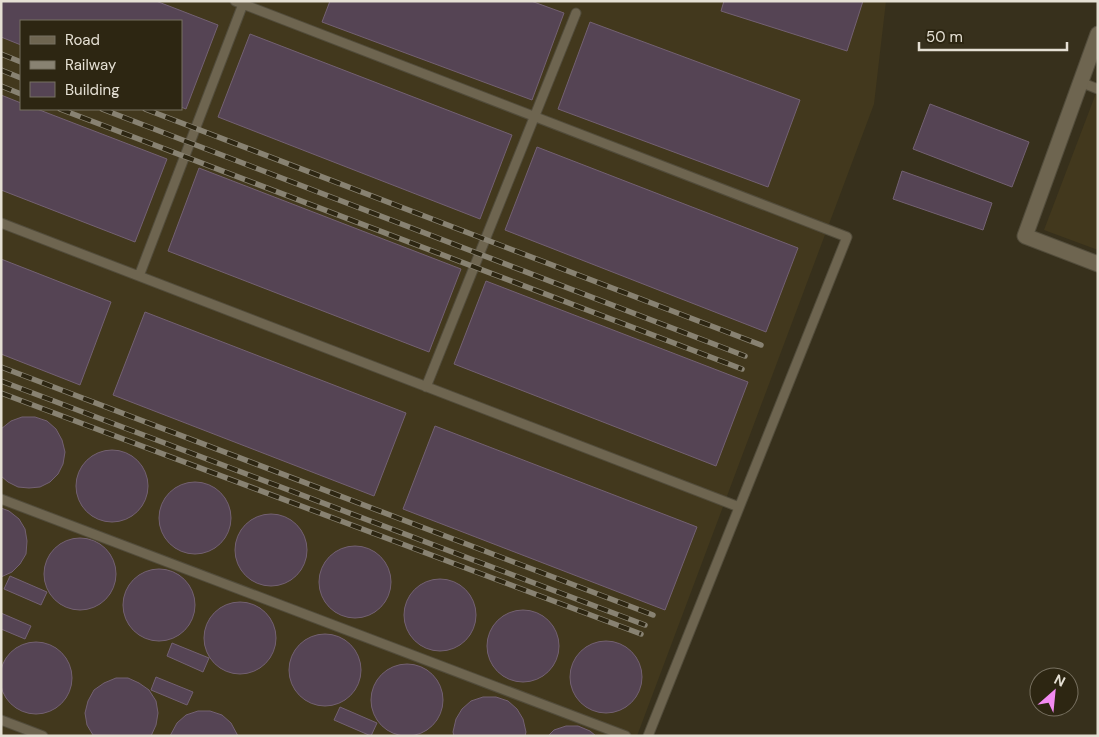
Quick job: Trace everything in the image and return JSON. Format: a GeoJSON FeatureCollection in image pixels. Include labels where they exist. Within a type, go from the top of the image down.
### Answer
{"type":"FeatureCollection","features":[{"type":"Feature","properties":{"kind":"street"},"geometry":{"type":"LineString","coordinates":[[1098,34],[1025,236],[1098,264]]}},
{"type":"Feature","properties":{"kind":"lane"},"geometry":{"type":"LineString","coordinates":[[139,276],[239,3],[847,237],[648,736]]}},
{"type":"Feature","properties":{"kind":"lane"},"geometry":{"type":"LineString","coordinates":[[426,387],[576,13]]}},
{"type":"Feature","properties":{"kind":"lane"},"geometry":{"type":"LineString","coordinates":[[1080,82],[1098,89]]}},
{"type":"Feature","properties":{"kind":"lane"},"geometry":{"type":"LineString","coordinates":[[1,223],[739,507]]}},
{"type":"Feature","properties":{"kind":"lane"},"geometry":{"type":"LineString","coordinates":[[1,499],[626,736]]}},
{"type":"Feature","properties":{"kind":"lane"},"geometry":{"type":"LineString","coordinates":[[1,720],[42,736]]}},
{"type":"Feature","properties":{"kind":"shaded area"},"geometry":{"type":"Polygon","coordinates":[[[1,1],[886,1],[874,104],[637,736],[1,736],[1,1]]]}},
{"type":"Feature","properties":{"kind":"shaded area"},"geometry":{"type":"Polygon","coordinates":[[[1098,88],[1098,250],[1044,230],[1098,88]]]}},
{"type":"Feature","properties":{"kind":"building"},"geometry":{"type":"Polygon","coordinates":[[[1,1],[156,1],[218,25],[186,109],[182,107],[182,20],[20,20],[20,45],[1,37],[1,1]]]}},
{"type":"Feature","properties":{"kind":"building"},"geometry":{"type":"Polygon","coordinates":[[[330,1],[531,1],[564,13],[532,100],[322,22],[330,1]]]}},
{"type":"Feature","properties":{"kind":"building"},"geometry":{"type":"Polygon","coordinates":[[[724,1],[863,1],[847,51],[721,11],[724,1]]]}},
{"type":"Feature","properties":{"kind":"building"},"geometry":{"type":"Polygon","coordinates":[[[590,22],[800,100],[768,187],[558,109],[590,22]]]}},
{"type":"Feature","properties":{"kind":"building"},"geometry":{"type":"Polygon","coordinates":[[[250,34],[512,135],[480,219],[218,117],[250,34]]]}},
{"type":"Feature","properties":{"kind":"building"},"geometry":{"type":"Polygon","coordinates":[[[1,95],[20,103],[20,110],[40,110],[167,159],[135,242],[1,190],[1,95]]]}},
{"type":"Feature","properties":{"kind":"building"},"geometry":{"type":"Polygon","coordinates":[[[930,104],[1029,142],[1012,187],[913,149],[930,104]]]}},
{"type":"Feature","properties":{"kind":"building"},"geometry":{"type":"Polygon","coordinates":[[[537,147],[798,248],[766,332],[505,230],[537,147]]]}},
{"type":"Feature","properties":{"kind":"building"},"geometry":{"type":"Polygon","coordinates":[[[199,168],[461,269],[429,352],[168,251],[199,168]]]}},
{"type":"Feature","properties":{"kind":"building"},"geometry":{"type":"Polygon","coordinates":[[[902,171],[992,203],[983,230],[893,199],[902,171]]]}},
{"type":"Feature","properties":{"kind":"building"},"geometry":{"type":"Polygon","coordinates":[[[1,259],[111,302],[80,385],[1,354],[1,259]]]}},
{"type":"Feature","properties":{"kind":"building"},"geometry":{"type":"Polygon","coordinates":[[[486,281],[748,382],[716,466],[454,364],[486,281]]]}},
{"type":"Feature","properties":{"kind":"building"},"geometry":{"type":"Polygon","coordinates":[[[145,312],[406,413],[374,496],[113,395],[145,312]]]}},
{"type":"Feature","properties":{"kind":"building"},"geometry":{"type":"Polygon","coordinates":[[[22,417],[35,417],[47,421],[56,429],[62,440],[65,452],[63,464],[58,474],[50,482],[40,487],[18,487],[1,476],[1,429],[11,421],[22,417]]]}},
{"type":"Feature","properties":{"kind":"building"},"geometry":{"type":"Polygon","coordinates":[[[435,426],[697,527],[665,610],[403,509],[435,426]]]}},
{"type":"Feature","properties":{"kind":"building"},"geometry":{"type":"Polygon","coordinates":[[[112,450],[132,456],[142,466],[148,486],[142,506],[132,516],[112,522],[92,516],[82,506],[76,486],[82,466],[92,456],[112,450]]]}},
{"type":"Feature","properties":{"kind":"building"},"geometry":{"type":"Polygon","coordinates":[[[195,482],[215,488],[225,498],[231,518],[225,538],[215,548],[195,554],[175,548],[165,538],[159,518],[165,498],[175,488],[195,482]]]}},
{"type":"Feature","properties":{"kind":"building"},"geometry":{"type":"Polygon","coordinates":[[[1,508],[9,511],[19,519],[25,529],[27,541],[26,554],[20,564],[12,572],[1,577],[1,508]]]}},
{"type":"Feature","properties":{"kind":"building"},"geometry":{"type":"Polygon","coordinates":[[[271,514],[291,520],[301,530],[307,550],[301,570],[291,580],[271,586],[251,580],[241,570],[235,550],[241,530],[251,520],[271,514]]]}},
{"type":"Feature","properties":{"kind":"building"},"geometry":{"type":"Polygon","coordinates":[[[80,538],[100,544],[110,554],[116,574],[110,594],[100,604],[80,610],[60,604],[50,594],[44,574],[50,554],[60,544],[80,538]]]}},
{"type":"Feature","properties":{"kind":"building"},"geometry":{"type":"Polygon","coordinates":[[[355,546],[375,552],[385,562],[391,582],[385,602],[375,612],[355,618],[335,612],[325,602],[319,582],[325,562],[335,552],[355,546]]]}},
{"type":"Feature","properties":{"kind":"building"},"geometry":{"type":"Polygon","coordinates":[[[159,569],[179,575],[189,585],[195,605],[189,625],[179,635],[159,641],[139,635],[129,625],[123,605],[129,585],[139,575],[159,569]]]}},
{"type":"Feature","properties":{"kind":"building"},"geometry":{"type":"Polygon","coordinates":[[[10,576],[47,592],[41,605],[4,589],[10,576]]]}},
{"type":"Feature","properties":{"kind":"building"},"geometry":{"type":"Polygon","coordinates":[[[440,579],[460,585],[470,595],[476,615],[470,635],[460,645],[440,651],[420,645],[410,635],[404,615],[410,595],[420,585],[440,579]]]}},
{"type":"Feature","properties":{"kind":"building"},"geometry":{"type":"Polygon","coordinates":[[[240,602],[260,608],[270,618],[276,638],[270,658],[260,668],[240,674],[220,668],[210,658],[204,638],[210,618],[220,608],[240,602]]]}},
{"type":"Feature","properties":{"kind":"building"},"geometry":{"type":"Polygon","coordinates":[[[523,610],[543,616],[553,626],[559,646],[553,666],[543,676],[523,682],[503,676],[493,666],[487,646],[493,626],[503,616],[523,610]]]}},
{"type":"Feature","properties":{"kind":"building"},"geometry":{"type":"Polygon","coordinates":[[[1,613],[31,626],[25,639],[1,629],[1,613]]]}},
{"type":"Feature","properties":{"kind":"building"},"geometry":{"type":"Polygon","coordinates":[[[325,634],[345,640],[355,650],[361,670],[355,690],[345,700],[325,706],[305,700],[295,690],[289,670],[295,650],[305,640],[325,634]]]}},
{"type":"Feature","properties":{"kind":"building"},"geometry":{"type":"Polygon","coordinates":[[[606,641],[626,647],[636,657],[642,677],[636,697],[626,707],[606,713],[586,707],[576,697],[570,677],[576,657],[586,647],[606,641]]]}},
{"type":"Feature","properties":{"kind":"building"},"geometry":{"type":"Polygon","coordinates":[[[36,642],[56,648],[66,658],[72,678],[66,698],[56,708],[36,714],[16,708],[6,698],[0,678],[6,658],[16,648],[36,642]]]}},
{"type":"Feature","properties":{"kind":"building"},"geometry":{"type":"Polygon","coordinates":[[[172,643],[209,658],[203,672],[167,656],[172,643]]]}},
{"type":"Feature","properties":{"kind":"building"},"geometry":{"type":"Polygon","coordinates":[[[407,664],[427,670],[437,680],[443,700],[437,720],[427,730],[407,736],[387,730],[377,720],[371,700],[377,680],[387,670],[407,664]]]}},
{"type":"Feature","properties":{"kind":"building"},"geometry":{"type":"Polygon","coordinates":[[[156,677],[193,692],[187,705],[151,690],[156,677]]]}},
{"type":"Feature","properties":{"kind":"building"},"geometry":{"type":"Polygon","coordinates":[[[116,678],[128,678],[139,683],[149,690],[156,701],[158,713],[156,725],[151,736],[93,735],[87,725],[85,713],[88,701],[94,690],[116,678]]]}},
{"type":"Feature","properties":{"kind":"building"},"geometry":{"type":"Polygon","coordinates":[[[483,697],[496,697],[508,701],[517,709],[523,719],[525,736],[454,736],[456,719],[462,709],[471,701],[483,697]]]}},
{"type":"Feature","properties":{"kind":"building"},"geometry":{"type":"Polygon","coordinates":[[[340,707],[377,723],[371,736],[334,720],[340,707]]]}},
{"type":"Feature","properties":{"kind":"building"},"geometry":{"type":"Polygon","coordinates":[[[198,711],[210,711],[222,715],[231,723],[238,736],[170,736],[177,723],[186,715],[198,711]]]}},
{"type":"Feature","properties":{"kind":"building"},"geometry":{"type":"Polygon","coordinates":[[[566,726],[578,726],[596,736],[548,736],[554,730],[566,726]]]}},
{"type":"Feature","properties":{"kind":"railway"},"geometry":{"type":"LineString","coordinates":[[1,54],[20,62]]}},
{"type":"Feature","properties":{"kind":"railway"},"geometry":{"type":"LineString","coordinates":[[1,70],[20,78]]}},
{"type":"Feature","properties":{"kind":"railway"},"geometry":{"type":"LineString","coordinates":[[1,86],[20,94]]}},
{"type":"Feature","properties":{"kind":"railway"},"geometry":{"type":"LineString","coordinates":[[63,110],[742,369]]}},
{"type":"Feature","properties":{"kind":"railway"},"geometry":{"type":"LineString","coordinates":[[105,110],[745,356]]}},
{"type":"Feature","properties":{"kind":"railway"},"geometry":{"type":"LineString","coordinates":[[148,110],[761,345]]}},
{"type":"Feature","properties":{"kind":"railway"},"geometry":{"type":"LineString","coordinates":[[1,367],[653,615]]}},
{"type":"Feature","properties":{"kind":"railway"},"geometry":{"type":"LineString","coordinates":[[1,381],[645,625]]}},
{"type":"Feature","properties":{"kind":"railway"},"geometry":{"type":"LineString","coordinates":[[1,393],[641,634]]}}]}
